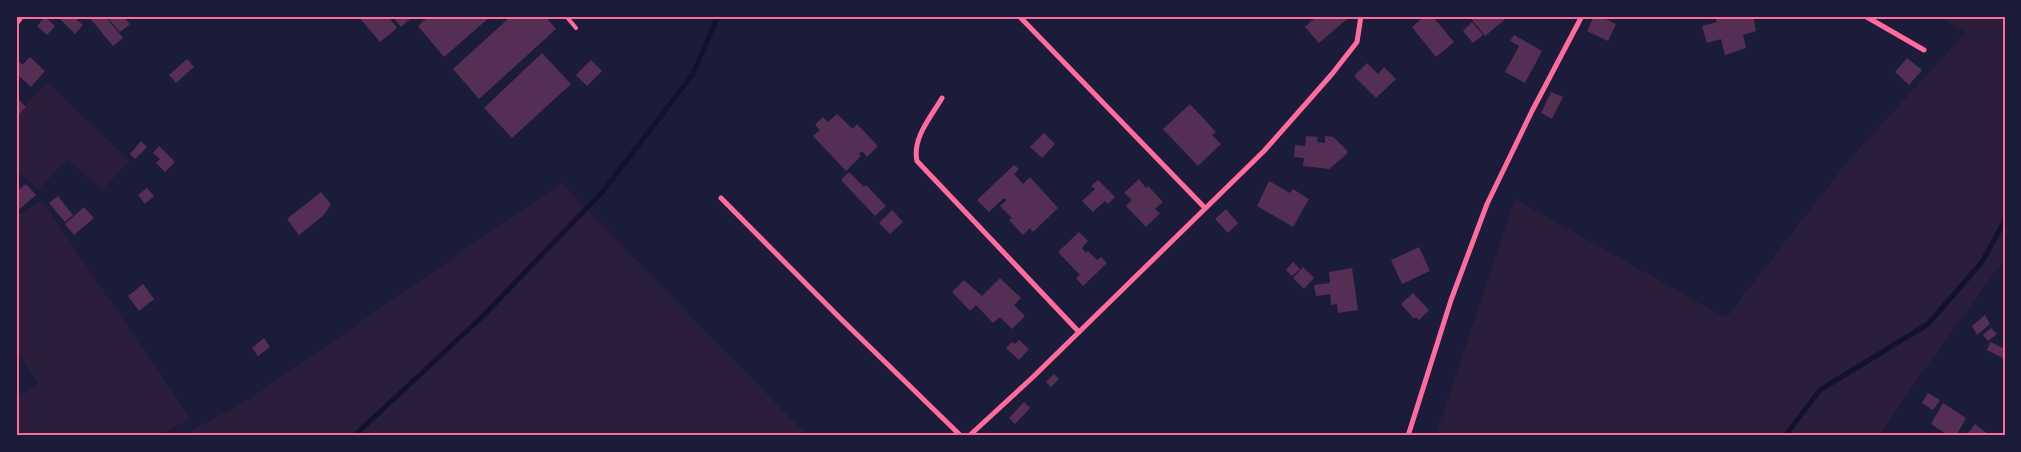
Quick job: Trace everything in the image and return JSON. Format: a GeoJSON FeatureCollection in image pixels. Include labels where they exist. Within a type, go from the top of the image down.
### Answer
{"type":"FeatureCollection","features":[{"type":"Feature","properties":{"kind":"street"},"geometry":{"type":"LineString","coordinates":[[16,24],[22,16]]}},
{"type":"Feature","properties":{"kind":"street"},"geometry":{"type":"LineString","coordinates":[[1019,16],[1205,208]]}},
{"type":"Feature","properties":{"kind":"street"},"geometry":{"type":"LineString","coordinates":[[969,436],[1079,332],[1264,151],[1332,74],[1357,42],[1360,16]]}},
{"type":"Feature","properties":{"kind":"street"},"geometry":{"type":"LineString","coordinates":[[1408,436],[1451,300],[1487,204],[1532,111],[1582,16]]}},
{"type":"Feature","properties":{"kind":"street"},"geometry":{"type":"LineString","coordinates":[[1865,16],[1924,50]]}},
{"type":"Feature","properties":{"kind":"street"},"geometry":{"type":"LineString","coordinates":[[942,98],[917,142],[915,153],[918,161],[1079,332]]}},
{"type":"Feature","properties":{"kind":"street"},"geometry":{"type":"LineString","coordinates":[[722,198],[841,319],[961,436]]}},
{"type":"Feature","properties":{"kind":"lane"},"geometry":{"type":"LineString","coordinates":[[566,16],[576,28]]}},
{"type":"Feature","properties":{"kind":"shaded area"},"geometry":{"type":"Polygon","coordinates":[[[1936,16],[2005,16],[2005,258],[1901,402],[1880,436],[1435,436],[1515,199],[1726,318],[1848,161],[1966,32],[1936,16]]]}},
{"type":"Feature","properties":{"kind":"shaded area"},"geometry":{"type":"Polygon","coordinates":[[[47,82],[130,161],[102,190],[68,159],[38,190],[16,169],[16,115],[47,82]]]}},
{"type":"Feature","properties":{"kind":"shaded area"},"geometry":{"type":"Polygon","coordinates":[[[561,183],[808,436],[181,436],[248,400],[561,183]]]}},
{"type":"Feature","properties":{"kind":"shaded area"},"geometry":{"type":"Polygon","coordinates":[[[42,200],[190,419],[159,436],[16,436],[16,398],[38,383],[16,348],[16,216],[42,200]]]}},
{"type":"Feature","properties":{"kind":"building"},"geometry":{"type":"Polygon","coordinates":[[[57,16],[81,16],[77,20],[83,25],[75,34],[57,16]]]}},
{"type":"Feature","properties":{"kind":"building"},"geometry":{"type":"Polygon","coordinates":[[[88,16],[105,16],[123,38],[113,46],[88,16]]]}},
{"type":"Feature","properties":{"kind":"building"},"geometry":{"type":"Polygon","coordinates":[[[106,16],[123,16],[130,24],[120,32],[106,16]]]}},
{"type":"Feature","properties":{"kind":"building"},"geometry":{"type":"Polygon","coordinates":[[[358,16],[388,16],[397,28],[380,42],[358,16]]]}},
{"type":"Feature","properties":{"kind":"building"},"geometry":{"type":"Polygon","coordinates":[[[392,16],[410,16],[411,18],[401,27],[392,16]]]}},
{"type":"Feature","properties":{"kind":"building"},"geometry":{"type":"Polygon","coordinates":[[[429,16],[491,16],[444,57],[418,26],[429,16]]]}},
{"type":"Feature","properties":{"kind":"building"},"geometry":{"type":"Polygon","coordinates":[[[511,16],[545,16],[556,29],[479,99],[453,69],[511,16]]]}},
{"type":"Feature","properties":{"kind":"building"},"geometry":{"type":"Polygon","coordinates":[[[1317,16],[1344,16],[1347,19],[1319,43],[1305,27],[1317,16]]]}},
{"type":"Feature","properties":{"kind":"building"},"geometry":{"type":"Polygon","coordinates":[[[1425,16],[1432,16],[1454,42],[1436,57],[1412,27],[1425,16]]]}},
{"type":"Feature","properties":{"kind":"building"},"geometry":{"type":"Polygon","coordinates":[[[1469,16],[1509,16],[1485,36],[1469,16]]]}},
{"type":"Feature","properties":{"kind":"building"},"geometry":{"type":"Polygon","coordinates":[[[1594,16],[1600,16],[1616,24],[1608,41],[1587,31],[1594,16]]]}},
{"type":"Feature","properties":{"kind":"building"},"geometry":{"type":"Polygon","coordinates":[[[1715,16],[1753,16],[1756,31],[1743,35],[1746,48],[1725,55],[1721,39],[1707,43],[1702,26],[1717,22],[1715,16]]]}},
{"type":"Feature","properties":{"kind":"building"},"geometry":{"type":"Polygon","coordinates":[[[45,17],[55,26],[47,35],[37,26],[45,17]]]}},
{"type":"Feature","properties":{"kind":"building"},"geometry":{"type":"Polygon","coordinates":[[[1472,22],[1483,35],[1473,43],[1463,31],[1472,22]]]}},
{"type":"Feature","properties":{"kind":"building"},"geometry":{"type":"Polygon","coordinates":[[[1514,35],[1542,51],[1525,83],[1505,72],[1519,46],[1510,41],[1514,35]]]}},
{"type":"Feature","properties":{"kind":"building"},"geometry":{"type":"Polygon","coordinates":[[[542,53],[571,84],[512,138],[484,108],[542,53]]]}},
{"type":"Feature","properties":{"kind":"building"},"geometry":{"type":"Polygon","coordinates":[[[30,57],[45,71],[31,87],[16,73],[16,63],[18,60],[22,65],[30,57]]]}},
{"type":"Feature","properties":{"kind":"building"},"geometry":{"type":"Polygon","coordinates":[[[1907,58],[1922,70],[1909,85],[1895,72],[1907,58]]]}},
{"type":"Feature","properties":{"kind":"building"},"geometry":{"type":"Polygon","coordinates":[[[187,59],[194,67],[176,83],[169,75],[187,59]]]}},
{"type":"Feature","properties":{"kind":"building"},"geometry":{"type":"Polygon","coordinates":[[[591,60],[602,71],[587,86],[576,75],[591,60]]]}},
{"type":"Feature","properties":{"kind":"building"},"geometry":{"type":"Polygon","coordinates":[[[1367,63],[1378,74],[1384,67],[1396,79],[1376,98],[1354,76],[1367,63]]]}},
{"type":"Feature","properties":{"kind":"building"},"geometry":{"type":"Polygon","coordinates":[[[1551,92],[1563,97],[1552,119],[1541,113],[1551,92]]]}},
{"type":"Feature","properties":{"kind":"building"},"geometry":{"type":"Polygon","coordinates":[[[16,97],[26,107],[16,117],[16,97]]]}},
{"type":"Feature","properties":{"kind":"building"},"geometry":{"type":"Polygon","coordinates":[[[1190,104],[1216,132],[1212,135],[1221,144],[1198,166],[1163,129],[1190,104]]]}},
{"type":"Feature","properties":{"kind":"building"},"geometry":{"type":"Polygon","coordinates":[[[837,114],[853,129],[857,124],[878,146],[867,157],[862,151],[859,154],[861,156],[846,171],[813,136],[820,130],[815,125],[823,117],[828,122],[837,114]]]}},
{"type":"Feature","properties":{"kind":"building"},"geometry":{"type":"Polygon","coordinates":[[[1044,133],[1055,144],[1042,158],[1030,147],[1044,133]]]}},
{"type":"Feature","properties":{"kind":"building"},"geometry":{"type":"Polygon","coordinates":[[[1306,136],[1318,137],[1317,142],[1325,143],[1325,136],[1333,137],[1347,150],[1347,154],[1329,169],[1303,166],[1304,158],[1294,157],[1295,145],[1305,146],[1306,136]]]}},
{"type":"Feature","properties":{"kind":"building"},"geometry":{"type":"Polygon","coordinates":[[[141,141],[147,147],[135,159],[130,154],[141,141]]]}},
{"type":"Feature","properties":{"kind":"building"},"geometry":{"type":"Polygon","coordinates":[[[159,146],[175,162],[165,172],[156,163],[160,159],[153,153],[159,146]]]}},
{"type":"Feature","properties":{"kind":"building"},"geometry":{"type":"Polygon","coordinates":[[[1014,165],[1019,169],[1014,174],[1023,184],[1030,177],[1058,208],[1033,232],[1030,228],[1023,235],[1009,220],[1012,218],[1000,206],[1007,200],[1004,198],[989,212],[977,200],[1014,165]]]}},
{"type":"Feature","properties":{"kind":"building"},"geometry":{"type":"Polygon","coordinates":[[[849,172],[864,187],[866,185],[886,206],[875,216],[841,180],[849,172]]]}},
{"type":"Feature","properties":{"kind":"building"},"geometry":{"type":"Polygon","coordinates":[[[1139,179],[1146,188],[1148,186],[1163,202],[1155,209],[1160,213],[1146,227],[1126,206],[1132,200],[1124,193],[1139,179]]]}},
{"type":"Feature","properties":{"kind":"building"},"geometry":{"type":"Polygon","coordinates":[[[1098,180],[1115,197],[1108,204],[1105,201],[1093,212],[1082,201],[1095,189],[1091,186],[1098,180]]]}},
{"type":"Feature","properties":{"kind":"building"},"geometry":{"type":"Polygon","coordinates":[[[1269,181],[1290,193],[1293,189],[1309,199],[1293,227],[1257,206],[1269,181]]]}},
{"type":"Feature","properties":{"kind":"building"},"geometry":{"type":"Polygon","coordinates":[[[26,184],[36,195],[16,212],[16,192],[26,184]]]}},
{"type":"Feature","properties":{"kind":"building"},"geometry":{"type":"Polygon","coordinates":[[[147,188],[154,196],[145,204],[138,195],[147,188]]]}},
{"type":"Feature","properties":{"kind":"building"},"geometry":{"type":"Polygon","coordinates":[[[321,192],[331,204],[324,215],[299,235],[287,219],[321,192]]]}},
{"type":"Feature","properties":{"kind":"building"},"geometry":{"type":"Polygon","coordinates":[[[58,196],[73,215],[65,222],[49,203],[58,196]]]}},
{"type":"Feature","properties":{"kind":"building"},"geometry":{"type":"Polygon","coordinates":[[[84,207],[94,218],[74,235],[65,224],[84,207]]]}},
{"type":"Feature","properties":{"kind":"building"},"geometry":{"type":"Polygon","coordinates":[[[1226,209],[1238,223],[1228,233],[1215,219],[1226,209]]]}},
{"type":"Feature","properties":{"kind":"building"},"geometry":{"type":"Polygon","coordinates":[[[892,210],[903,222],[890,234],[879,223],[892,210]]]}},
{"type":"Feature","properties":{"kind":"building"},"geometry":{"type":"Polygon","coordinates":[[[1079,232],[1088,241],[1082,248],[1086,253],[1088,251],[1097,260],[1101,257],[1107,263],[1083,286],[1076,278],[1080,275],[1058,252],[1079,232]]]}},
{"type":"Feature","properties":{"kind":"building"},"geometry":{"type":"Polygon","coordinates":[[[1419,247],[1430,271],[1402,284],[1391,260],[1419,247]]]}},
{"type":"Feature","properties":{"kind":"building"},"geometry":{"type":"Polygon","coordinates":[[[1293,262],[1300,269],[1292,276],[1286,270],[1293,262]]]}},
{"type":"Feature","properties":{"kind":"building"},"geometry":{"type":"Polygon","coordinates":[[[1303,267],[1314,278],[1304,289],[1293,278],[1303,267]]]}},
{"type":"Feature","properties":{"kind":"building"},"geometry":{"type":"Polygon","coordinates":[[[1352,268],[1358,310],[1338,313],[1337,304],[1331,305],[1330,294],[1316,296],[1314,285],[1330,283],[1329,272],[1352,268]]]}},
{"type":"Feature","properties":{"kind":"building"},"geometry":{"type":"Polygon","coordinates":[[[1000,278],[1021,298],[1014,305],[1025,316],[1012,329],[1000,317],[993,323],[976,305],[970,311],[952,292],[964,280],[982,296],[1000,278]]]}},
{"type":"Feature","properties":{"kind":"building"},"geometry":{"type":"Polygon","coordinates":[[[143,284],[154,299],[139,311],[128,296],[143,284]]]}},
{"type":"Feature","properties":{"kind":"building"},"geometry":{"type":"Polygon","coordinates":[[[1413,293],[1429,310],[1419,320],[1416,317],[1414,319],[1401,304],[1413,293]]]}},
{"type":"Feature","properties":{"kind":"building"},"geometry":{"type":"Polygon","coordinates":[[[1985,315],[1990,324],[1977,335],[1972,326],[1985,315]]]}},
{"type":"Feature","properties":{"kind":"building"},"geometry":{"type":"Polygon","coordinates":[[[1991,328],[1997,334],[1988,341],[1983,335],[1991,328]]]}},
{"type":"Feature","properties":{"kind":"building"},"geometry":{"type":"Polygon","coordinates":[[[264,338],[270,347],[258,356],[252,348],[264,338]]]}},
{"type":"Feature","properties":{"kind":"building"},"geometry":{"type":"Polygon","coordinates":[[[1019,340],[1029,349],[1019,360],[1006,348],[1012,342],[1015,344],[1019,340]]]}},
{"type":"Feature","properties":{"kind":"building"},"geometry":{"type":"Polygon","coordinates":[[[1990,342],[2005,349],[2005,359],[1987,350],[1990,342]]]}},
{"type":"Feature","properties":{"kind":"building"},"geometry":{"type":"Polygon","coordinates":[[[1054,374],[1059,379],[1051,387],[1046,382],[1054,374]]]}},
{"type":"Feature","properties":{"kind":"building"},"geometry":{"type":"Polygon","coordinates":[[[1928,393],[1940,400],[1933,410],[1922,403],[1928,393]]]}},
{"type":"Feature","properties":{"kind":"building"},"geometry":{"type":"Polygon","coordinates":[[[1024,402],[1030,408],[1015,424],[1009,418],[1024,402]]]}},
{"type":"Feature","properties":{"kind":"building"},"geometry":{"type":"Polygon","coordinates":[[[1943,403],[1966,418],[1956,436],[1949,436],[1931,424],[1943,403]]]}},
{"type":"Feature","properties":{"kind":"building"},"geometry":{"type":"Polygon","coordinates":[[[1975,424],[1990,436],[1966,436],[1975,424]]]}},
{"type":"Feature","properties":{"kind":"waterway"},"geometry":{"type":"LineString","coordinates":[[354,436],[484,315],[604,190],[693,74],[718,16]]}},
{"type":"Feature","properties":{"kind":"waterway"},"geometry":{"type":"LineString","coordinates":[[1785,436],[1820,390],[1928,324],[1982,262],[2005,220]]}}]}
